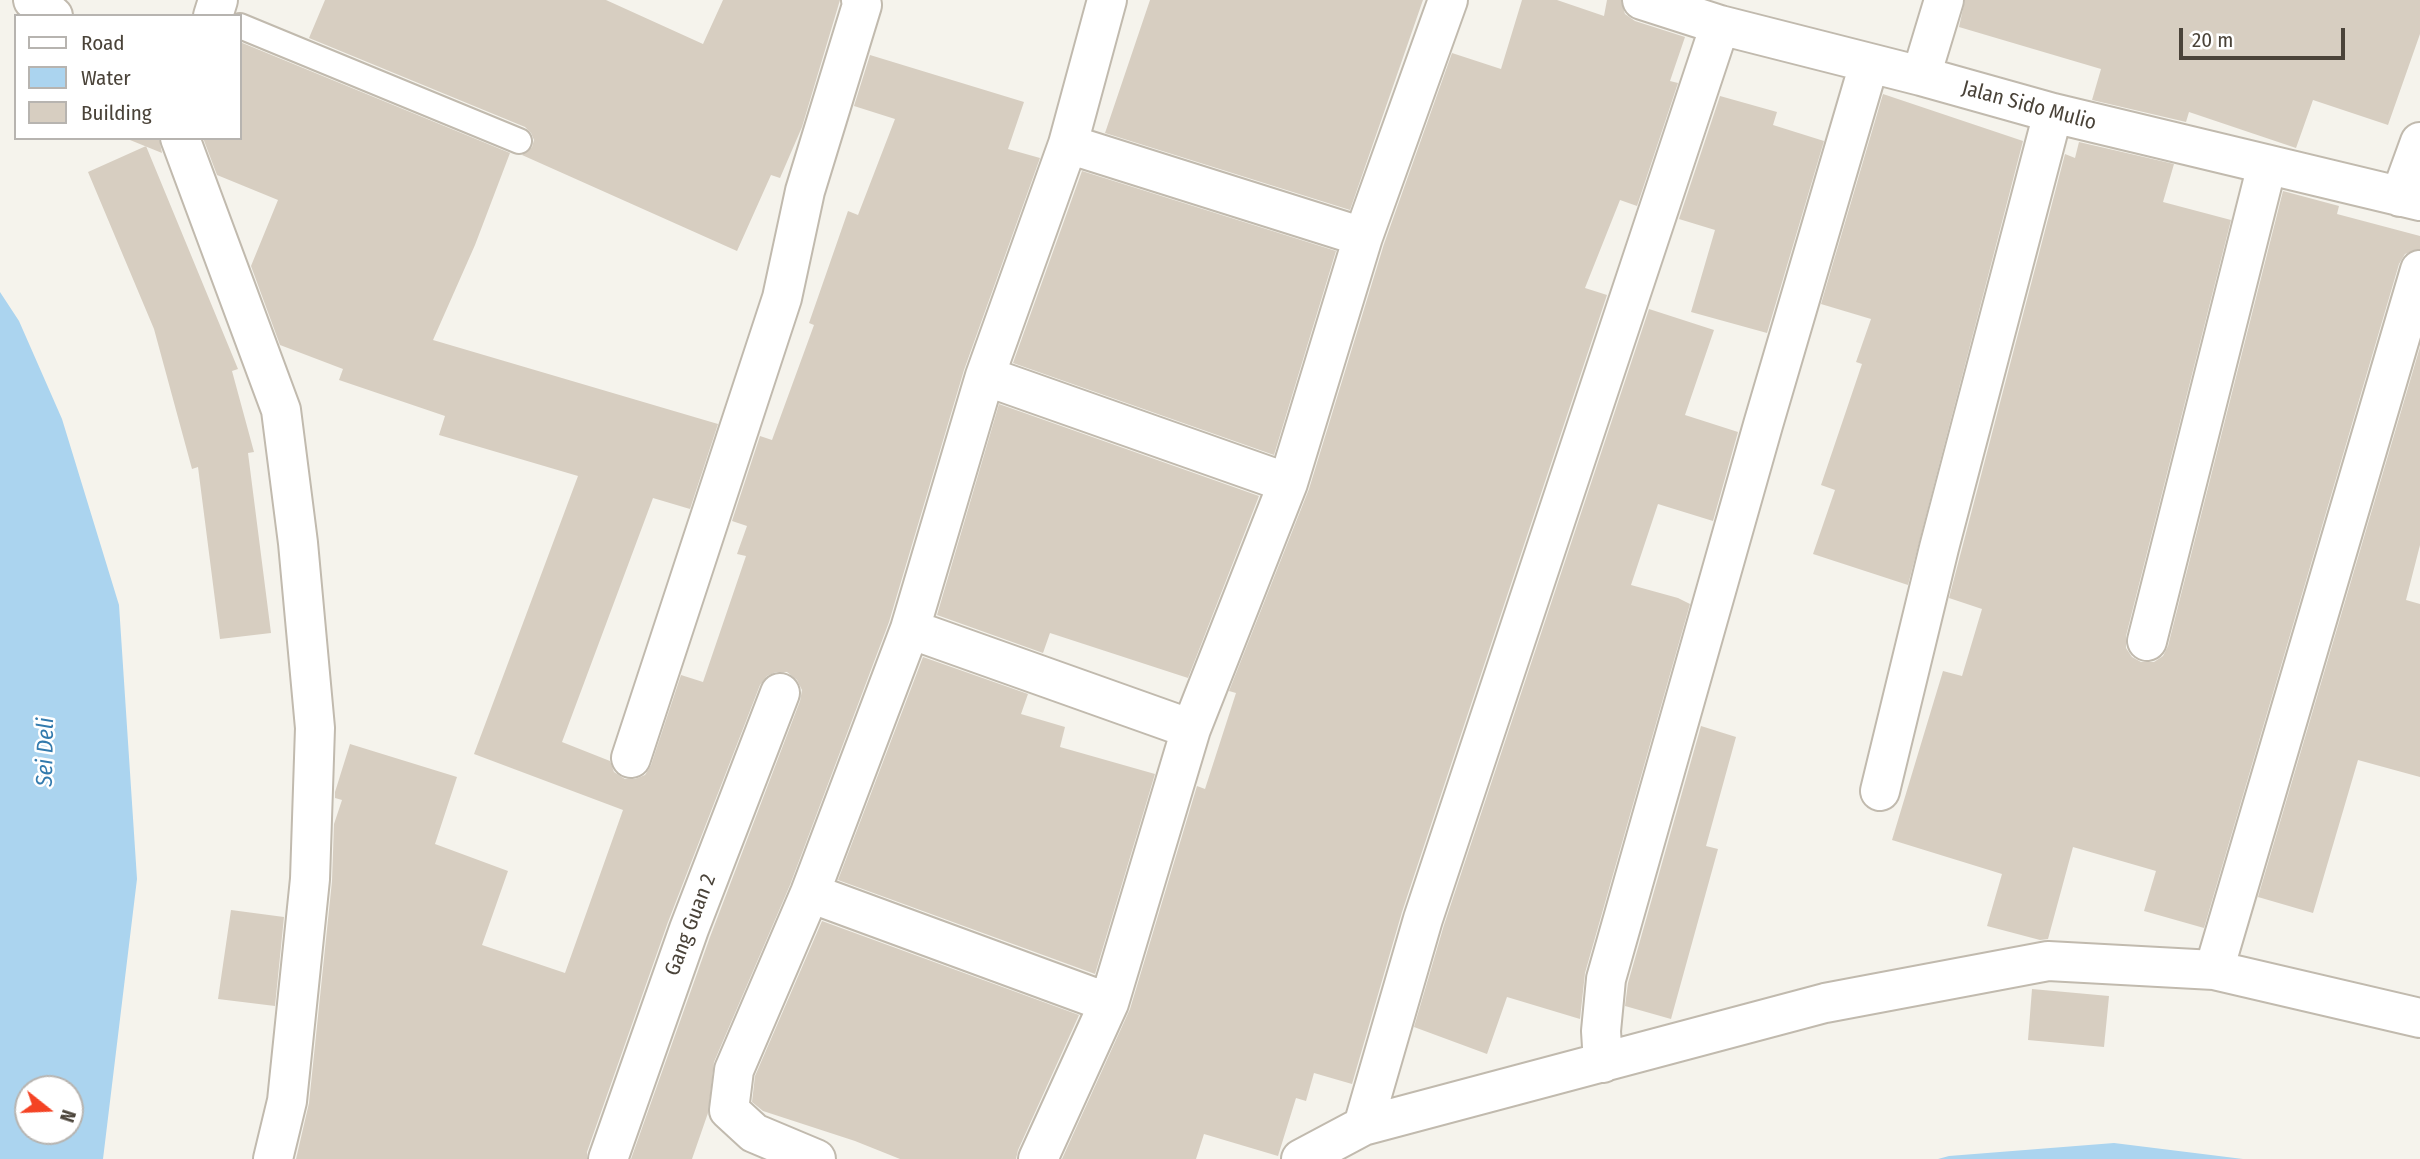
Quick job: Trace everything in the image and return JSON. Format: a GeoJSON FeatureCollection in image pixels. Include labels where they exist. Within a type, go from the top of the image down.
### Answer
{"type":"FeatureCollection","features":[{"type":"Feature","properties":{"kind":"street"},"geometry":{"type":"LineString","coordinates":[[33,0],[50,14]]}},
{"type":"Feature","properties":{"kind":"street"},"geometry":{"type":"LineString","coordinates":[[631,758],[782,298],[805,191],[862,5],[861,0]]}},
{"type":"Feature","properties":{"kind":"street"},"geometry":{"type":"LineString","coordinates":[[816,1159],[754,1133],[729,1110],[734,1070],[810,893],[910,629],[985,376],[1068,144],[1107,0]]}},
{"type":"Feature","properties":{"kind":"street"},"geometry":{"type":"LineString","coordinates":[[1038,1159],[1109,1003],[1191,729],[1288,483],[1363,237],[1448,0]]}},
{"type":"Feature","properties":{"kind":"street","name":"Jalan Sido Mulio"},"geometry":{"type":"LineString","coordinates":[[1642,0],[1720,25],[1920,76],[2053,114],[2410,199]]}},
{"type":"Feature","properties":{"kind":"street"},"geometry":{"type":"LineString","coordinates":[[1920,76],[1944,0]]}},
{"type":"Feature","properties":{"kind":"street"},"geometry":{"type":"LineString","coordinates":[[1363,1126],[1423,919],[1720,25]]}},
{"type":"Feature","properties":{"kind":"street"},"geometry":{"type":"LineString","coordinates":[[1603,1063],[1601,1031],[1606,979],[1763,425],[1870,64]]}},
{"type":"Feature","properties":{"kind":"street"},"geometry":{"type":"LineString","coordinates":[[1880,791],[1942,535],[2053,114]]}},
{"type":"Feature","properties":{"kind":"street"},"geometry":{"type":"LineString","coordinates":[[181,140],[281,410],[298,543],[315,728],[310,879],[287,1101],[273,1159]]}},
{"type":"Feature","properties":{"kind":"street"},"geometry":{"type":"LineString","coordinates":[[2410,199],[2420,142]]}},
{"type":"Feature","properties":{"kind":"street"},"geometry":{"type":"LineString","coordinates":[[1068,144],[1363,237]]}},
{"type":"Feature","properties":{"kind":"street"},"geometry":{"type":"LineString","coordinates":[[2147,641],[2267,165]]}},
{"type":"Feature","properties":{"kind":"street"},"geometry":{"type":"LineString","coordinates":[[2214,970],[2420,270]]}},
{"type":"Feature","properties":{"kind":"street"},"geometry":{"type":"LineString","coordinates":[[985,376],[1288,483]]}},
{"type":"Feature","properties":{"kind":"street"},"geometry":{"type":"LineString","coordinates":[[910,629],[1191,729]]}},
{"type":"Feature","properties":{"kind":"street","name":"Gang Guan 2"},"geometry":{"type":"LineString","coordinates":[[608,1159],[689,929],[780,693]]}},
{"type":"Feature","properties":{"kind":"street"},"geometry":{"type":"LineString","coordinates":[[810,893],[1109,1003]]}},
{"type":"Feature","properties":{"kind":"street"},"geometry":{"type":"LineString","coordinates":[[1301,1159],[1363,1126],[1825,1003],[2048,961],[2214,970],[2420,1018]]}},
{"type":"Feature","properties":{"kind":"lane"},"geometry":{"type":"LineString","coordinates":[[242,27],[519,141]]}},
{"type":"Feature","properties":{"kind":"water","name":"Sei Deli"},"geometry":{"type":"Polygon","coordinates":[[[0,292],[19,321],[62,419],[119,605],[137,879],[103,1159],[0,1159],[0,292]]]}},
{"type":"Feature","properties":{"kind":"water"},"geometry":{"type":"Polygon","coordinates":[[[2114,1143],[2243,1159],[1938,1159],[1949,1156],[2114,1143]]]}},
{"type":"Feature","properties":{"kind":"building"},"geometry":{"type":"Polygon","coordinates":[[[325,0],[606,0],[703,44],[723,0],[840,0],[802,127],[780,178],[771,175],[737,251],[522,155],[532,147],[534,140],[525,127],[309,38],[325,0]]]}},
{"type":"Feature","properties":{"kind":"building"},"geometry":{"type":"Polygon","coordinates":[[[1150,0],[1423,0],[1350,210],[1105,133],[1150,0]]]}},
{"type":"Feature","properties":{"kind":"building"},"geometry":{"type":"Polygon","coordinates":[[[1522,0],[1557,0],[1604,16],[1607,0],[1621,0],[1625,14],[1635,21],[1685,37],[1670,81],[1678,83],[1637,206],[1620,200],[1585,288],[1607,295],[1402,912],[1352,1084],[1314,1073],[1306,1101],[1296,1098],[1278,1156],[1204,1134],[1196,1159],[1062,1159],[1130,1009],[1197,786],[1205,789],[1236,693],[1229,691],[1309,489],[1384,244],[1452,53],[1501,69],[1522,0]]]}},
{"type":"Feature","properties":{"kind":"building"},"geometry":{"type":"Polygon","coordinates":[[[1965,0],[2420,0],[2420,34],[2388,125],[2313,100],[2296,148],[2189,112],[2186,122],[2092,100],[2101,69],[1959,27],[1965,0]]]}},
{"type":"Feature","properties":{"kind":"building"},"geometry":{"type":"Polygon","coordinates":[[[242,43],[510,153],[475,245],[433,340],[718,424],[690,509],[653,498],[562,742],[610,761],[614,772],[625,779],[635,779],[645,775],[651,765],[681,675],[703,682],[746,556],[737,554],[747,526],[732,521],[760,436],[772,440],[814,325],[809,323],[848,211],[858,215],[895,119],[854,106],[870,55],[1024,102],[1008,149],[1040,158],[964,370],[889,622],[790,885],[714,1062],[708,1113],[692,1159],[631,1159],[710,937],[800,701],[802,690],[797,680],[787,672],[776,672],[767,676],[760,685],[668,922],[587,1152],[587,1159],[296,1159],[309,1103],[332,881],[334,824],[342,800],[335,798],[335,792],[350,744],[457,777],[435,844],[508,871],[482,945],[565,973],[623,810],[474,754],[578,476],[439,435],[445,416],[339,380],[343,369],[280,345],[251,266],[278,200],[217,175],[204,140],[242,140],[242,43]]]}},
{"type":"Feature","properties":{"kind":"building"},"geometry":{"type":"Polygon","coordinates":[[[1883,94],[2023,141],[1908,585],[1813,554],[1835,490],[1821,485],[1862,364],[1856,362],[1871,319],[1821,304],[1883,94]]]}},
{"type":"Feature","properties":{"kind":"building"},"geometry":{"type":"Polygon","coordinates":[[[1720,96],[1777,112],[1773,125],[1824,141],[1767,333],[1691,312],[1715,230],[1679,219],[1720,96]]]}},
{"type":"Feature","properties":{"kind":"building"},"geometry":{"type":"Polygon","coordinates":[[[130,140],[159,140],[162,153],[130,140]]]}},
{"type":"Feature","properties":{"kind":"building"},"geometry":{"type":"Polygon","coordinates":[[[2079,142],[2174,164],[2163,202],[2231,220],[2126,636],[2126,648],[2132,657],[2141,662],[2154,662],[2163,656],[2168,646],[2283,191],[2339,206],[2337,214],[2420,236],[2420,249],[2405,254],[2399,264],[2204,928],[2144,911],[2156,871],[2073,847],[2048,939],[2040,940],[1987,926],[2002,874],[1892,840],[1943,671],[1962,676],[1982,609],[1949,598],[2065,154],[2075,158],[2079,142]]]}},
{"type":"Feature","properties":{"kind":"building"},"geometry":{"type":"Polygon","coordinates":[[[146,146],[238,369],[232,371],[254,452],[248,453],[271,633],[220,639],[198,467],[192,469],[154,329],[88,172],[146,146]]]}},
{"type":"Feature","properties":{"kind":"building"},"geometry":{"type":"Polygon","coordinates":[[[1082,171],[1336,251],[1274,455],[1013,363],[1082,171]]]}},
{"type":"Feature","properties":{"kind":"building"},"geometry":{"type":"Polygon","coordinates":[[[1649,309],[1714,330],[1685,415],[1738,432],[1713,521],[1658,504],[1631,585],[1690,604],[1585,973],[1580,1019],[1507,997],[1487,1054],[1414,1027],[1444,925],[1649,309]]]}},
{"type":"Feature","properties":{"kind":"building"},"geometry":{"type":"Polygon","coordinates":[[[2420,347],[2420,545],[2406,600],[2420,604],[2420,777],[2358,760],[2313,913],[2258,897],[2420,347]]]}},
{"type":"Feature","properties":{"kind":"building"},"geometry":{"type":"Polygon","coordinates":[[[999,404],[1259,496],[1188,678],[1050,633],[1043,653],[937,615],[999,404]]]}},
{"type":"Feature","properties":{"kind":"building"},"geometry":{"type":"Polygon","coordinates":[[[923,657],[1028,694],[1021,714],[1065,727],[1060,747],[1155,774],[1095,974],[838,880],[923,657]]]}},
{"type":"Feature","properties":{"kind":"building"},"geometry":{"type":"Polygon","coordinates":[[[1701,726],[1736,737],[1706,846],[1718,849],[1671,1019],[1625,1006],[1628,983],[1701,726]]]}},
{"type":"Feature","properties":{"kind":"building"},"geometry":{"type":"Polygon","coordinates":[[[231,910],[284,917],[275,1006],[218,999],[231,910]]]}},
{"type":"Feature","properties":{"kind":"building"},"geometry":{"type":"Polygon","coordinates":[[[822,921],[1079,1015],[1016,1159],[900,1159],[855,1141],[763,1111],[752,1102],[755,1076],[822,921]]]}},
{"type":"Feature","properties":{"kind":"building"},"geometry":{"type":"Polygon","coordinates":[[[2032,989],[2109,996],[2104,1047],[2028,1040],[2032,989]]]}}]}
